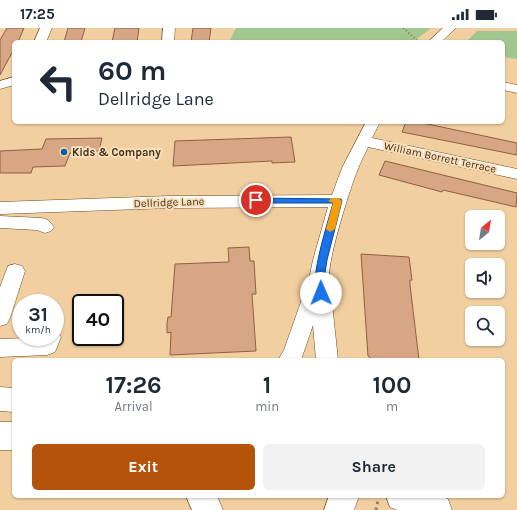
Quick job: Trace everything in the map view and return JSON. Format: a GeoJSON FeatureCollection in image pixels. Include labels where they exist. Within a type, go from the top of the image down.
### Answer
{"type":"FeatureCollection","features":[{"type":"Feature","properties":{"kind":"main road"},"geometry":{"type":"LineString","coordinates":[[0,400],[12,400]]}},
{"type":"Feature","properties":{"kind":"main road"},"geometry":{"type":"LineString","coordinates":[[0,436],[12,436]]}},
{"type":"Feature","properties":{"kind":"main road"},"geometry":{"type":"LineString","coordinates":[[202,498],[208,510]]}},
{"type":"Feature","properties":{"kind":"main road"},"geometry":{"type":"LineString","coordinates":[[339,510],[343,498]]}},
{"type":"Feature","properties":{"kind":"main road"},"geometry":{"type":"LineString","coordinates":[[390,498],[413,502],[437,510]]}},
{"type":"Feature","properties":{"kind":"street"},"geometry":{"type":"LineString","coordinates":[[41,40],[46,28]]}},
{"type":"Feature","properties":{"kind":"street"},"geometry":{"type":"LineString","coordinates":[[168,40],[169,28]]}},
{"type":"Feature","properties":{"kind":"street"},"geometry":{"type":"LineString","coordinates":[[436,40],[450,28]]}},
{"type":"Feature","properties":{"kind":"street"},"geometry":{"type":"LineString","coordinates":[[0,85],[12,82]]}},
{"type":"Feature","properties":{"kind":"street"},"geometry":{"type":"LineString","coordinates":[[505,86],[517,89]]}},
{"type":"Feature","properties":{"kind":"street"},"geometry":{"type":"LineString","coordinates":[[327,358],[320,279],[322,260],[338,201],[350,168],[372,124]]}},
{"type":"Feature","properties":{"kind":"street","name":"William Borrett Terrace"},"geometry":{"type":"LineString","coordinates":[[363,141],[517,174]]}},
{"type":"Feature","properties":{"kind":"street","name":"Dellridge Lane"},"geometry":{"type":"LineString","coordinates":[[0,208],[169,202],[338,201]]}},
{"type":"Feature","properties":{"kind":"street"},"geometry":{"type":"LineString","coordinates":[[0,222],[42,224],[45,228]]}},
{"type":"Feature","properties":{"kind":"street"},"geometry":{"type":"LineString","coordinates":[[0,318],[15,271]]}},
{"type":"Feature","properties":{"kind":"street"},"geometry":{"type":"LineString","coordinates":[[290,358],[320,279]]}},
{"type":"Feature","properties":{"kind":"street"},"geometry":{"type":"LineString","coordinates":[[0,348],[47,346]]}},
{"type":"Feature","properties":{"kind":"street"},"geometry":{"type":"LineString","coordinates":[[201,498],[202,510]]}},
{"type":"Feature","properties":{"kind":"path"},"geometry":{"type":"LineString","coordinates":[[403,28],[417,40]]}},
{"type":"Feature","properties":{"kind":"path"},"geometry":{"type":"LineString","coordinates":[[376,510],[390,498]]}},
{"type":"Feature","properties":{"kind":"green space"},"geometry":{"type":"Polygon","coordinates":[[[236,28],[431,28],[416,40],[230,40],[236,28]]]}},
{"type":"Feature","properties":{"kind":"green space"},"geometry":{"type":"Polygon","coordinates":[[[477,31],[517,31],[517,59],[505,57],[505,40],[468,40],[477,31]]]}},
{"type":"Feature","properties":{"kind":"building"},"geometry":{"type":"Polygon","coordinates":[[[7,28],[24,28],[19,40],[12,40],[12,53],[0,75],[0,40],[7,28]]]}},
{"type":"Feature","properties":{"kind":"building"},"geometry":{"type":"Polygon","coordinates":[[[68,28],[85,28],[82,40],[65,40],[68,28]]]}},
{"type":"Feature","properties":{"kind":"building"},"geometry":{"type":"Polygon","coordinates":[[[115,28],[139,28],[137,40],[112,40],[115,28]]]}},
{"type":"Feature","properties":{"kind":"building"},"geometry":{"type":"Polygon","coordinates":[[[193,28],[211,28],[209,40],[191,40],[193,28]]]}},
{"type":"Feature","properties":{"kind":"building"},"geometry":{"type":"Polygon","coordinates":[[[405,124],[427,124],[517,143],[517,155],[402,132],[405,124]]]}},
{"type":"Feature","properties":{"kind":"building"},"geometry":{"type":"Polygon","coordinates":[[[291,137],[295,162],[272,163],[272,161],[173,166],[175,141],[291,137]]]}},
{"type":"Feature","properties":{"kind":"building"},"geometry":{"type":"Polygon","coordinates":[[[102,138],[99,151],[70,153],[65,166],[33,167],[31,173],[0,173],[0,151],[42,149],[46,139],[102,138]]]}},
{"type":"Feature","properties":{"kind":"building"},"geometry":{"type":"Polygon","coordinates":[[[385,161],[517,193],[516,207],[443,190],[442,192],[379,175],[385,161]]]}},
{"type":"Feature","properties":{"kind":"building"},"geometry":{"type":"Polygon","coordinates":[[[249,247],[250,261],[254,261],[256,294],[252,294],[256,351],[170,355],[171,332],[167,333],[167,323],[168,317],[171,317],[175,264],[229,262],[228,248],[249,247]]]}},
{"type":"Feature","properties":{"kind":"building"},"geometry":{"type":"Polygon","coordinates":[[[361,254],[409,257],[412,280],[410,280],[410,285],[419,358],[370,358],[368,356],[361,254]]]}},
{"type":"Feature","properties":{"kind":"slow traffic"},"geometry":{"type":"LineString","coordinates":[[330,229],[338,201],[332,201]]}},
{"type":"Feature","properties":{"kind":"place","name":"Kids & Company"},"geometry":{"type":"Point","coordinates":[64,152]}},
{"type":"Feature","properties":{"kind":"route"},"geometry":{"type":"LineString","coordinates":[[256,200],[338,201],[322,260],[320,279],[321,293]]}}]}
